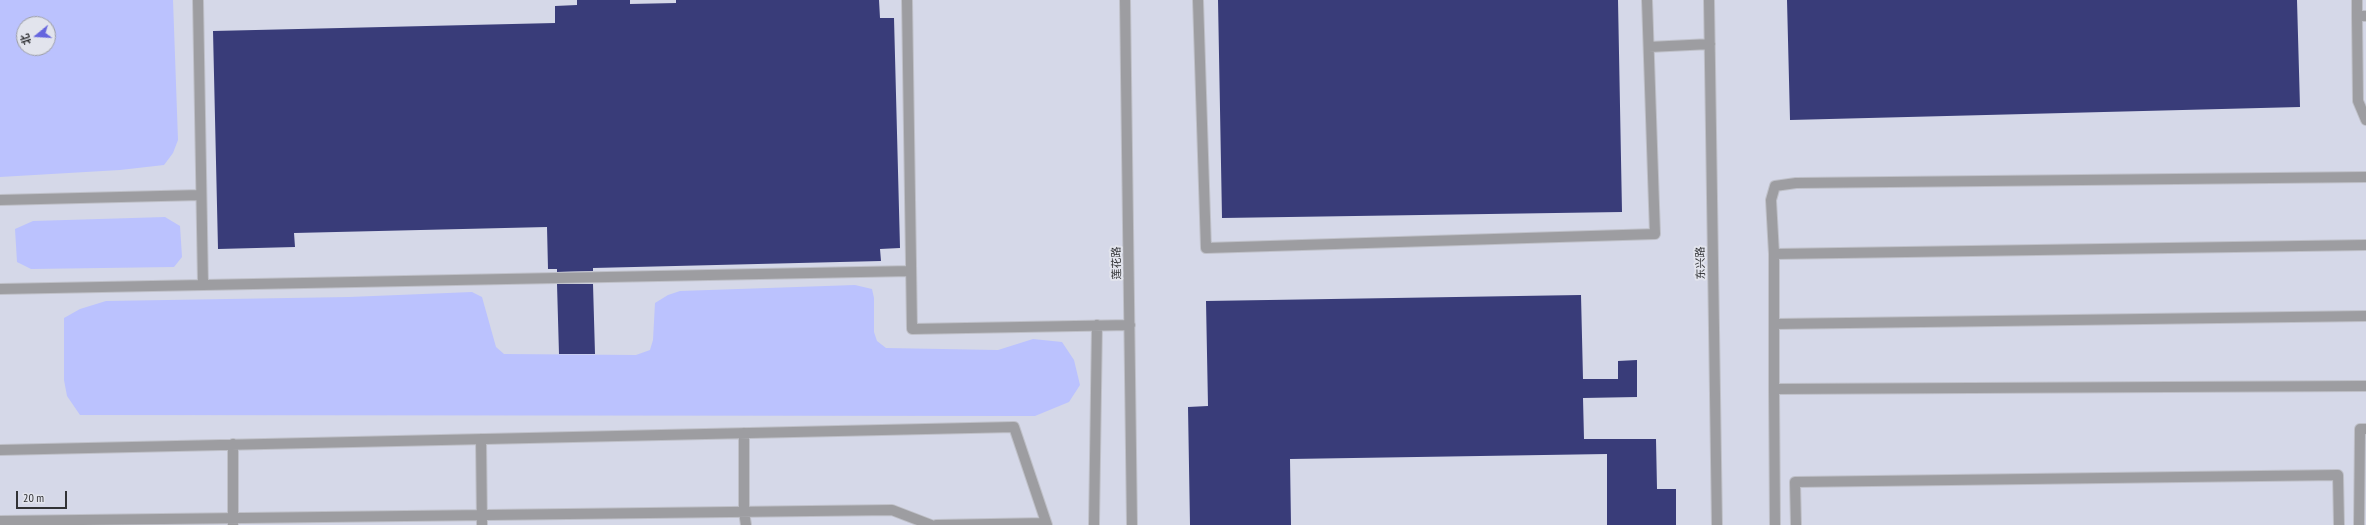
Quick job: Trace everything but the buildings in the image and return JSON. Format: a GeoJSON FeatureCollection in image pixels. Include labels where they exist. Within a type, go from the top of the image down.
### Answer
{"type":"FeatureCollection","features":[{"type":"Feature","properties":{"kind":"street"},"geometry":{"type":"LineString","coordinates":[[198,0],[203,285]]}},
{"type":"Feature","properties":{"kind":"street"},"geometry":{"type":"LineString","coordinates":[[907,0],[912,329],[1130,324]]}},
{"type":"Feature","properties":{"kind":"street","name":"莲花路"},"geometry":{"type":"LineString","coordinates":[[1125,0],[1132,525]]}},
{"type":"Feature","properties":{"kind":"street"},"geometry":{"type":"LineString","coordinates":[[1198,0],[1206,248],[1655,234],[1647,0]]}},
{"type":"Feature","properties":{"kind":"street","name":"东兴路"},"geometry":{"type":"LineString","coordinates":[[1709,0],[1716,525]]}},
{"type":"Feature","properties":{"kind":"street"},"geometry":{"type":"LineString","coordinates":[[2357,0],[2362,16],[2362,88],[2358,101],[2366,120]]}},
{"type":"Feature","properties":{"kind":"street"},"geometry":{"type":"LineString","coordinates":[[1649,47],[1710,44]]}},
{"type":"Feature","properties":{"kind":"street"},"geometry":{"type":"LineString","coordinates":[[1775,525],[1774,254],[1772,200],[1775,186],[1796,183],[2366,177]]}},
{"type":"Feature","properties":{"kind":"street"},"geometry":{"type":"LineString","coordinates":[[0,200],[202,195]]}},
{"type":"Feature","properties":{"kind":"street"},"geometry":{"type":"LineString","coordinates":[[1774,254],[2366,245]]}},
{"type":"Feature","properties":{"kind":"street"},"geometry":{"type":"LineString","coordinates":[[0,289],[911,271]]}},
{"type":"Feature","properties":{"kind":"street"},"geometry":{"type":"LineString","coordinates":[[1774,324],[2366,316]]}},
{"type":"Feature","properties":{"kind":"street"},"geometry":{"type":"LineString","coordinates":[[1094,525],[1097,325]]}},
{"type":"Feature","properties":{"kind":"street"},"geometry":{"type":"LineString","coordinates":[[1774,389],[2366,386]]}},
{"type":"Feature","properties":{"kind":"street"},"geometry":{"type":"LineString","coordinates":[[0,450],[1014,427],[1046,524],[936,525]]}},
{"type":"Feature","properties":{"kind":"street"},"geometry":{"type":"LineString","coordinates":[[2360,525],[2360,429],[2366,429]]}},
{"type":"Feature","properties":{"kind":"street"},"geometry":{"type":"LineString","coordinates":[[744,433],[744,512],[746,525]]}},
{"type":"Feature","properties":{"kind":"street"},"geometry":{"type":"LineString","coordinates":[[481,439],[482,520]]}},
{"type":"Feature","properties":{"kind":"street"},"geometry":{"type":"LineString","coordinates":[[233,444],[233,522]]}},
{"type":"Feature","properties":{"kind":"street"},"geometry":{"type":"LineString","coordinates":[[1796,525],[1795,482],[2338,475],[2339,525]]}},
{"type":"Feature","properties":{"kind":"street"},"geometry":{"type":"LineString","coordinates":[[0,521],[233,522],[482,520],[744,512],[892,510],[931,525]]}},
{"type":"Feature","properties":{"kind":"shaded area"},"geometry":{"type":"Polygon","coordinates":[[[0,0],[2366,0],[2366,525],[0,525],[0,0]]]}},
{"type":"Feature","properties":{"kind":"shaded area"},"geometry":{"type":"Polygon","coordinates":[[[0,0],[173,0],[178,140],[173,153],[164,165],[120,170],[0,177],[0,0]]]}},
{"type":"Feature","properties":{"kind":"shaded area"},"geometry":{"type":"Polygon","coordinates":[[[165,217],[180,226],[182,257],[174,267],[31,269],[17,262],[15,229],[33,221],[165,217]]]}},
{"type":"Feature","properties":{"kind":"shaded area"},"geometry":{"type":"Polygon","coordinates":[[[855,285],[872,289],[874,298],[874,332],[877,341],[886,348],[998,350],[1033,339],[1062,342],[1074,360],[1080,385],[1069,402],[1035,416],[80,415],[67,396],[64,380],[64,318],[80,309],[106,301],[349,297],[472,292],[482,297],[496,347],[504,354],[636,355],[650,350],[653,340],[655,303],[668,295],[680,291],[855,285]]]}}]}
